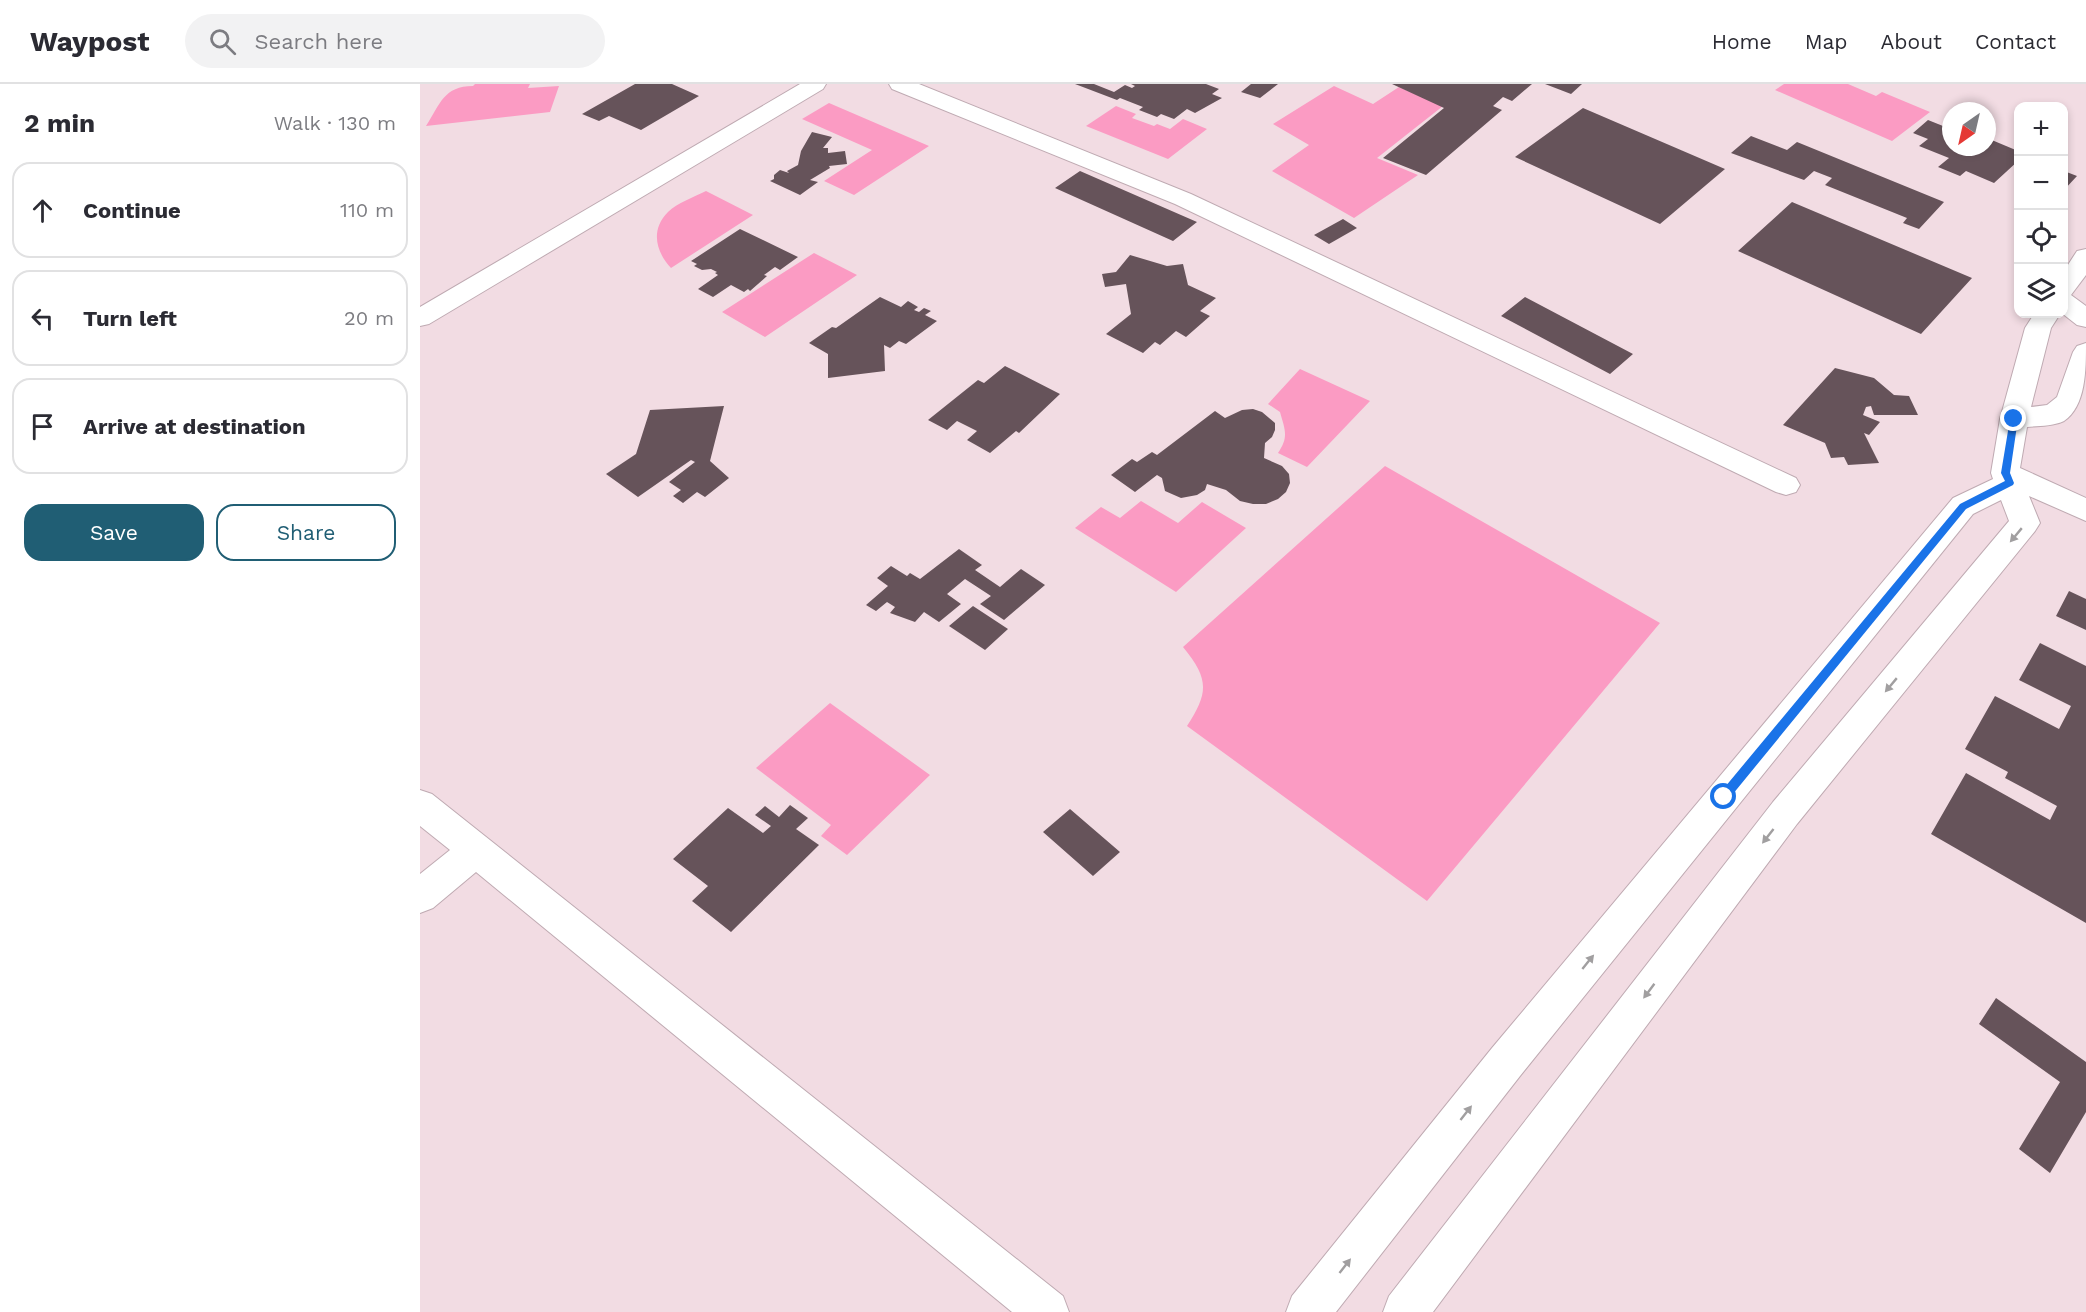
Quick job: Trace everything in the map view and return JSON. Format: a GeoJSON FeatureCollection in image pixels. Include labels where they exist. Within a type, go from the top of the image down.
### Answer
{"type":"FeatureCollection","features":[{"type":"Feature","properties":{"kind":"street"},"geometry":{"type":"LineString","coordinates":[[420,318],[815,84]]}},
{"type":"Feature","properties":{"kind":"street"},"geometry":{"type":"LineString","coordinates":[[900,84],[1183,199],[1786,484]]}},
{"type":"Feature","properties":{"kind":"street"},"geometry":{"type":"LineString","coordinates":[[2068,283],[2086,256]]}},
{"type":"Feature","properties":{"kind":"street"},"geometry":{"type":"LineString","coordinates":[[2068,304],[2086,319]]}},
{"type":"Feature","properties":{"kind":"street"},"geometry":{"type":"LineString","coordinates":[[1405,1312],[1785,813],[2025,523],[2008,478],[2014,419],[2038,327],[2044,318]]}},
{"type":"Feature","properties":{"kind":"street"},"geometry":{"type":"LineString","coordinates":[[2014,419],[2055,414],[2069,402],[2086,352]]}},
{"type":"Feature","properties":{"kind":"street"},"geometry":{"type":"LineString","coordinates":[[2008,478],[2086,510]]}},
{"type":"Feature","properties":{"kind":"street"},"geometry":{"type":"LineString","coordinates":[[1308,1312],[1506,1062],[1963,507],[2008,478]]}},
{"type":"Feature","properties":{"kind":"street"},"geometry":{"type":"LineString","coordinates":[[420,805],[1047,1312]]}},
{"type":"Feature","properties":{"kind":"street"},"geometry":{"type":"LineString","coordinates":[[420,896],[476,851]]}},
{"type":"Feature","properties":{"kind":"shaded area"},"geometry":{"type":"Polygon","coordinates":[[[475,84],[530,84],[528,88],[559,86],[550,112],[426,126],[439,104],[449,93],[455,89],[475,84]]]}},
{"type":"Feature","properties":{"kind":"shaded area"},"geometry":{"type":"Polygon","coordinates":[[[1784,84],[1848,84],[1876,96],[1882,92],[1930,112],[1892,141],[1775,90],[1784,84]]]}},
{"type":"Feature","properties":{"kind":"shaded area"},"geometry":{"type":"Polygon","coordinates":[[[1334,86],[1373,104],[1399,87],[1443,106],[1377,158],[1418,175],[1354,218],[1272,171],[1309,145],[1273,124],[1334,86]]]}},
{"type":"Feature","properties":{"kind":"shaded area"},"geometry":{"type":"Polygon","coordinates":[[[829,103],[929,146],[854,195],[824,181],[872,150],[802,119],[829,103]]]}},
{"type":"Feature","properties":{"kind":"shaded area"},"geometry":{"type":"Polygon","coordinates":[[[1116,106],[1136,114],[1132,118],[1154,126],[1157,124],[1170,129],[1183,119],[1207,129],[1168,159],[1086,126],[1116,106]]]}},
{"type":"Feature","properties":{"kind":"shaded area"},"geometry":{"type":"Polygon","coordinates":[[[706,191],[753,215],[671,268],[662,255],[657,241],[662,219],[681,203],[706,191]]]}},
{"type":"Feature","properties":{"kind":"shaded area"},"geometry":{"type":"Polygon","coordinates":[[[814,253],[857,275],[765,337],[722,312],[814,253]]]}},
{"type":"Feature","properties":{"kind":"shaded area"},"geometry":{"type":"Polygon","coordinates":[[[1300,369],[1370,401],[1307,467],[1278,453],[1285,438],[1284,429],[1280,412],[1268,404],[1300,369]]]}},
{"type":"Feature","properties":{"kind":"shaded area"},"geometry":{"type":"Polygon","coordinates":[[[1385,466],[1660,623],[1427,901],[1187,726],[1199,704],[1203,686],[1198,668],[1183,647],[1385,466]]]}},
{"type":"Feature","properties":{"kind":"shaded area"},"geometry":{"type":"Polygon","coordinates":[[[1141,501],[1178,523],[1202,502],[1246,528],[1176,592],[1075,528],[1101,507],[1120,518],[1141,501]]]}},
{"type":"Feature","properties":{"kind":"shaded area"},"geometry":{"type":"Polygon","coordinates":[[[830,703],[930,775],[847,855],[821,836],[831,825],[756,768],[830,703]]]}},
{"type":"Feature","properties":{"kind":"building"},"geometry":{"type":"Polygon","coordinates":[[[635,84],[672,84],[699,96],[641,130],[609,116],[599,121],[582,114],[635,84]]]}},
{"type":"Feature","properties":{"kind":"building"},"geometry":{"type":"Polygon","coordinates":[[[1075,84],[1094,84],[1114,92],[1125,85],[1132,88],[1135,86],[1131,84],[1206,84],[1219,89],[1212,94],[1222,98],[1195,113],[1187,109],[1174,119],[1161,114],[1157,117],[1139,110],[1143,107],[1075,84]]]}},
{"type":"Feature","properties":{"kind":"building"},"geometry":{"type":"Polygon","coordinates":[[[1251,84],[1278,84],[1260,98],[1241,92],[1251,84]]]}},
{"type":"Feature","properties":{"kind":"building"},"geometry":{"type":"Polygon","coordinates":[[[1392,84],[1532,84],[1512,101],[1503,97],[1493,106],[1502,110],[1426,175],[1383,158],[1444,108],[1392,84]]]}},
{"type":"Feature","properties":{"kind":"building"},"geometry":{"type":"Polygon","coordinates":[[[1545,84],[1582,84],[1571,94],[1545,84]]]}},
{"type":"Feature","properties":{"kind":"building"},"geometry":{"type":"Polygon","coordinates":[[[1583,108],[1725,169],[1660,224],[1515,157],[1583,108]]]}},
{"type":"Feature","properties":{"kind":"building"},"geometry":{"type":"Polygon","coordinates":[[[1928,120],[1942,126],[1942,155],[1919,146],[1928,139],[1913,133],[1928,120]]]}},
{"type":"Feature","properties":{"kind":"building"},"geometry":{"type":"Polygon","coordinates":[[[812,132],[832,137],[823,148],[828,148],[828,153],[845,151],[847,164],[829,166],[830,168],[810,180],[818,182],[800,195],[770,181],[780,170],[789,173],[787,171],[798,165],[801,151],[812,132]]]}},
{"type":"Feature","properties":{"kind":"building"},"geometry":{"type":"Polygon","coordinates":[[[1751,136],[1787,150],[1797,142],[1944,202],[1919,229],[1903,223],[1907,218],[1825,185],[1832,178],[1814,171],[1804,180],[1731,153],[1751,136]]]}},
{"type":"Feature","properties":{"kind":"building"},"geometry":{"type":"Polygon","coordinates":[[[1996,142],[2014,149],[2014,165],[1994,183],[1966,171],[1960,176],[1938,167],[1949,158],[1944,156],[1996,156],[1996,142]]]}},
{"type":"Feature","properties":{"kind":"building"},"geometry":{"type":"Polygon","coordinates":[[[1080,171],[1197,222],[1173,241],[1055,188],[1080,171]]]}},
{"type":"Feature","properties":{"kind":"building"},"geometry":{"type":"Polygon","coordinates":[[[2068,173],[2077,176],[2068,186],[2068,173]]]}},
{"type":"Feature","properties":{"kind":"building"},"geometry":{"type":"Polygon","coordinates":[[[1792,202],[1972,278],[1921,334],[1738,251],[1792,202]]]}},
{"type":"Feature","properties":{"kind":"building"},"geometry":{"type":"Polygon","coordinates":[[[1343,219],[1357,228],[1329,244],[1314,235],[1343,219]]]}},
{"type":"Feature","properties":{"kind":"building"},"geometry":{"type":"Polygon","coordinates":[[[740,229],[798,257],[780,270],[775,267],[764,275],[767,276],[750,291],[748,289],[744,292],[731,285],[713,297],[698,289],[718,275],[711,269],[702,270],[694,266],[697,264],[691,261],[740,229]]]}},
{"type":"Feature","properties":{"kind":"building"},"geometry":{"type":"Polygon","coordinates":[[[1130,255],[1167,266],[1183,264],[1188,285],[1216,298],[1200,311],[1210,316],[1186,337],[1176,331],[1160,345],[1155,342],[1143,353],[1106,334],[1131,314],[1126,284],[1105,287],[1102,274],[1116,272],[1130,255]]]}},
{"type":"Feature","properties":{"kind":"building"},"geometry":{"type":"Polygon","coordinates":[[[880,297],[901,307],[908,301],[918,307],[914,310],[919,312],[924,308],[931,311],[925,315],[937,321],[906,344],[899,341],[890,348],[884,345],[885,371],[828,378],[828,354],[809,343],[832,327],[836,328],[880,297]]]}},
{"type":"Feature","properties":{"kind":"building"},"geometry":{"type":"Polygon","coordinates":[[[1525,297],[1633,354],[1610,374],[1501,316],[1525,297]]]}},
{"type":"Feature","properties":{"kind":"building"},"geometry":{"type":"Polygon","coordinates":[[[1005,366],[1060,394],[1019,433],[1016,431],[990,453],[967,440],[977,431],[957,421],[947,430],[928,420],[978,380],[984,383],[1005,366]]]}},
{"type":"Feature","properties":{"kind":"building"},"geometry":{"type":"Polygon","coordinates":[[[1835,368],[1874,378],[1894,395],[1909,396],[1918,415],[1874,415],[1871,406],[1866,407],[1863,415],[1880,422],[1869,435],[1864,433],[1879,463],[1848,465],[1844,457],[1831,458],[1825,443],[1783,425],[1835,368]]]}},
{"type":"Feature","properties":{"kind":"building"},"geometry":{"type":"Polygon","coordinates":[[[724,406],[710,461],[729,478],[705,497],[697,492],[683,503],[673,496],[681,490],[669,482],[695,462],[691,460],[638,497],[606,474],[636,454],[650,410],[724,406]]]}},
{"type":"Feature","properties":{"kind":"building"},"geometry":{"type":"Polygon","coordinates":[[[1253,409],[1262,412],[1275,423],[1272,437],[1265,443],[1264,458],[1282,466],[1289,474],[1290,483],[1286,492],[1278,499],[1266,504],[1253,504],[1240,501],[1226,490],[1207,484],[1205,490],[1197,495],[1181,498],[1165,491],[1162,478],[1157,475],[1135,492],[1111,475],[1132,459],[1137,462],[1152,452],[1157,455],[1215,411],[1225,418],[1242,410],[1253,409]]]}},
{"type":"Feature","properties":{"kind":"building"},"geometry":{"type":"Polygon","coordinates":[[[959,549],[982,565],[975,570],[1000,587],[1021,569],[1045,585],[1004,620],[980,604],[991,596],[965,579],[947,594],[961,604],[939,622],[924,612],[915,622],[890,613],[895,607],[887,602],[876,611],[866,605],[888,586],[877,578],[891,566],[907,576],[910,573],[920,579],[959,549]]]}},
{"type":"Feature","properties":{"kind":"building"},"geometry":{"type":"Polygon","coordinates":[[[2069,591],[2086,599],[2086,630],[2056,616],[2069,591]]]}},
{"type":"Feature","properties":{"kind":"building"},"geometry":{"type":"Polygon","coordinates":[[[973,606],[1008,629],[985,650],[949,626],[973,606]]]}},
{"type":"Feature","properties":{"kind":"building"},"geometry":{"type":"Polygon","coordinates":[[[2040,643],[2086,666],[2086,923],[1931,834],[1966,773],[2050,820],[2057,806],[2005,778],[2008,772],[1965,749],[1995,696],[2059,729],[2071,706],[2019,680],[2040,643]]]}},
{"type":"Feature","properties":{"kind":"building"},"geometry":{"type":"Polygon","coordinates":[[[790,805],[808,818],[796,829],[819,845],[731,932],[692,901],[708,886],[673,859],[728,808],[763,833],[771,826],[755,815],[765,806],[779,817],[790,805]]]}},
{"type":"Feature","properties":{"kind":"building"},"geometry":{"type":"Polygon","coordinates":[[[1070,809],[1120,852],[1093,876],[1043,832],[1070,809]]]}},
{"type":"Feature","properties":{"kind":"building"},"geometry":{"type":"Polygon","coordinates":[[[1996,998],[2086,1062],[2086,1112],[2050,1173],[2019,1149],[2060,1082],[1979,1024],[1996,998]]]}},
{"type":"Feature","properties":{"kind":"route"},"geometry":{"type":"LineString","coordinates":[[1724,797],[1963,507],[2010,483],[2005,473],[2014,419]]}}]}
